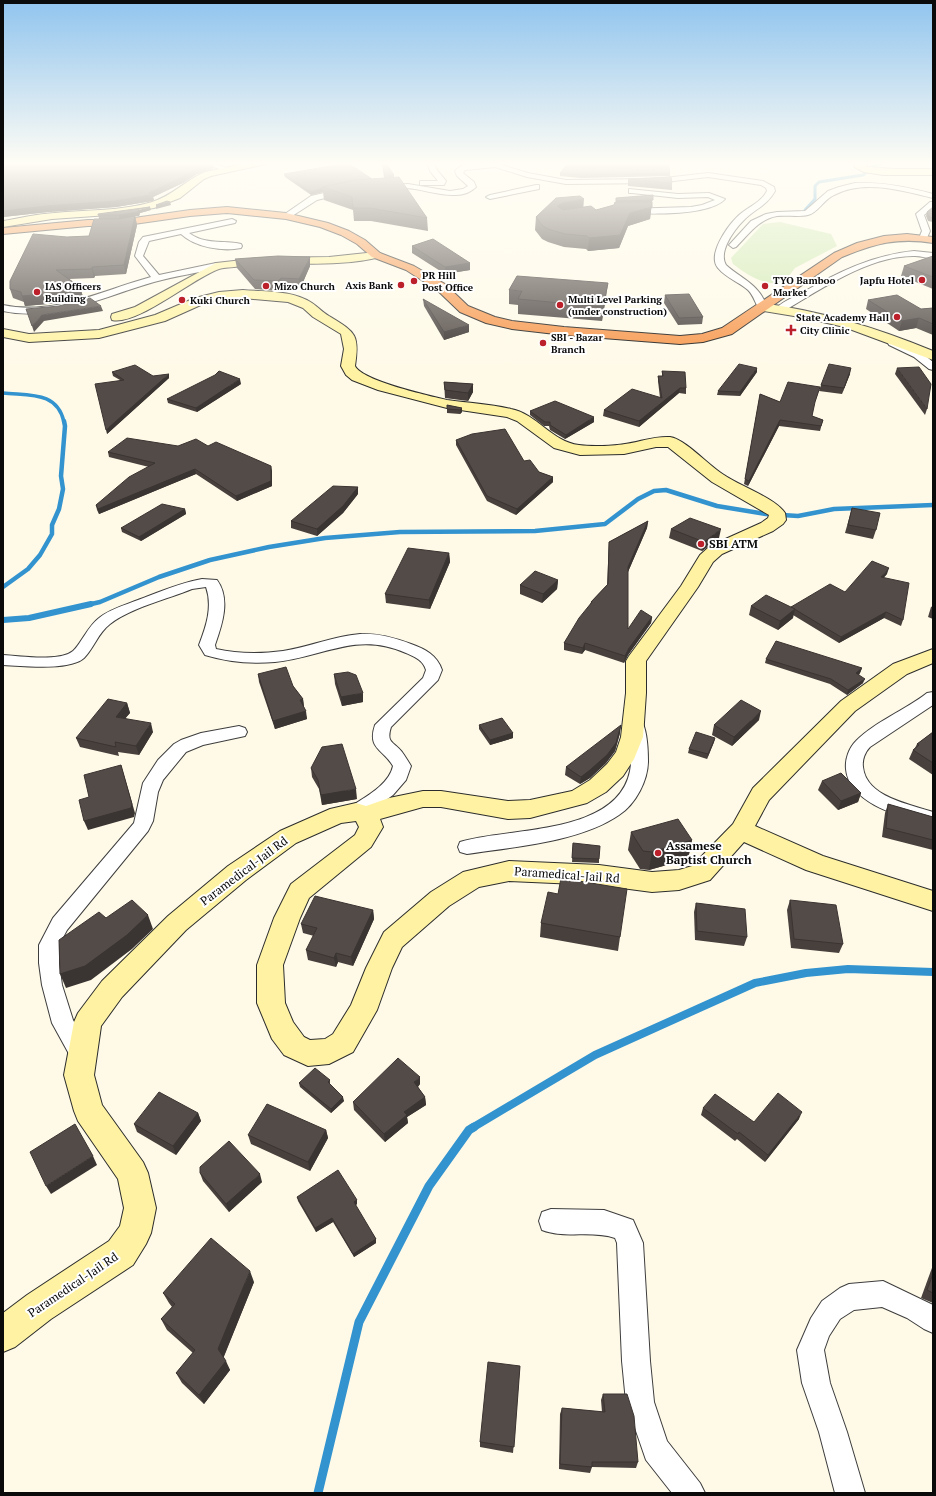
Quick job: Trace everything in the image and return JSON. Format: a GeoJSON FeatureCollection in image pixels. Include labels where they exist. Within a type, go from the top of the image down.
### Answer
{"type":"FeatureCollection","features":[{"type":"Feature","properties":{"kind":"highway"},"geometry":{"type":"LineString","coordinates":[[342,232],[361,242],[376,255],[410,268],[441,286],[464,309],[491,320],[512,325],[630,337],[680,340],[703,338],[727,331],[838,255],[884,238],[928,239]]}},
{"type":"Feature","properties":{"kind":"street"},"geometry":{"type":"LineString","coordinates":[[157,278],[139,256],[142,242],[151,237],[174,232]]}},
{"type":"Feature","properties":{"kind":"street"},"geometry":{"type":"LineString","coordinates":[[184,232],[192,239],[202,243],[220,246],[238,246]]}},
{"type":"Feature","properties":{"kind":"street"},"geometry":{"type":"LineString","coordinates":[[732,232],[720,250],[718,256],[721,266],[756,291],[762,306],[831,320],[869,332],[933,356]]}},
{"type":"Feature","properties":{"kind":"street"},"geometry":{"type":"LineString","coordinates":[[718,256],[726,252],[745,232]]}},
{"type":"Feature","properties":{"kind":"street"},"geometry":{"type":"LineString","coordinates":[[781,309],[850,270],[880,260],[908,254],[933,256]]}},
{"type":"Feature","properties":{"kind":"street"},"geometry":{"type":"LineString","coordinates":[[3,308],[12,311],[32,311],[57,307],[157,278],[216,266],[260,262],[329,260],[376,255]]}},
{"type":"Feature","properties":{"kind":"street"},"geometry":{"type":"LineString","coordinates":[[3,328],[37,331],[59,330],[114,318],[139,310],[216,266]]}},
{"type":"Feature","properties":{"kind":"street"},"geometry":{"type":"LineString","coordinates":[[3,333],[29,338],[99,334],[160,318],[199,301],[219,296],[243,294],[290,298],[307,305],[317,314],[346,332],[351,349],[348,366],[351,372],[367,382],[446,404],[510,413],[522,418],[559,446],[580,450],[603,451],[624,449],[656,442],[670,442],[677,444],[701,467],[718,479],[766,505],[777,513],[777,520],[767,527],[716,550],[706,559],[689,587],[636,661],[636,693],[632,737],[626,754],[615,770],[598,786],[579,797],[538,807],[508,810],[441,799],[423,799],[361,814]]}},
{"type":"Feature","properties":{"kind":"street"},"geometry":{"type":"LineString","coordinates":[[869,332],[906,349],[926,360],[933,367]]}},
{"type":"Feature","properties":{"kind":"street"},"geometry":{"type":"LineString","coordinates":[[3,660],[42,663],[65,660],[78,655],[93,632],[104,621],[114,615],[188,586],[202,583],[212,583],[216,592],[217,610],[206,645],[210,652],[222,656],[283,656],[355,638],[375,638],[402,645],[432,661],[434,670],[430,680],[383,725],[380,736],[383,745],[395,755],[402,766],[400,776],[361,814]]}},
{"type":"Feature","properties":{"kind":"street","name":"Paramedical-Jail Rd"},"geometry":{"type":"LineString","coordinates":[[3,1335],[39,1307],[121,1253],[135,1233],[140,1208],[132,1173],[89,1111],[79,1075],[88,1022],[112,989],[177,923],[238,873],[288,837],[338,815],[361,814],[371,827],[363,841],[300,891],[287,918],[270,965],[271,1003],[282,1030],[294,1046],[308,1053],[329,1051],[343,1043],[363,1010],[379,968],[393,940],[440,899],[472,879],[509,871],[599,875],[652,882],[679,880],[701,872],[741,830],[761,794],[848,706],[900,669],[933,656]]}},
{"type":"Feature","properties":{"kind":"street"},"geometry":{"type":"LineString","coordinates":[[933,697],[920,708],[863,744],[855,756],[853,768],[857,780],[866,792],[879,800],[933,818]]}},
{"type":"Feature","properties":{"kind":"street"},"geometry":{"type":"LineString","coordinates":[[467,847],[558,832],[595,820],[614,810],[629,795],[638,776],[640,750],[634,720]]}},
{"type":"Feature","properties":{"kind":"street"},"geometry":{"type":"LineString","coordinates":[[82,1056],[63,1023],[52,985],[49,962],[49,945],[60,924],[142,826],[146,815],[147,799],[151,787],[155,777],[165,764],[180,748],[200,740],[239,732]]}},
{"type":"Feature","properties":{"kind":"street"},"geometry":{"type":"LineString","coordinates":[[741,830],[815,863],[933,901]]}},
{"type":"Feature","properties":{"kind":"street"},"geometry":{"type":"LineString","coordinates":[[551,1221],[604,1222],[624,1229],[630,1244],[640,1402],[656,1450],[690,1493]]}},
{"type":"Feature","properties":{"kind":"street"},"geometry":{"type":"LineString","coordinates":[[850,1493],[833,1432],[816,1383],[810,1350],[820,1327],[832,1310],[849,1297],[884,1294],[916,1309],[933,1320]]}},
{"type":"Feature","properties":{"kind":"green space"},"geometry":{"type":"Polygon","coordinates":[[[756,232],[822,232],[831,234],[837,246],[795,268],[782,285],[756,279],[733,264],[731,258],[756,232]]]}},
{"type":"Feature","properties":{"kind":"building"},"geometry":{"type":"Polygon","coordinates":[[[90,232],[131,232],[124,265],[92,267],[92,269],[56,270],[80,287],[57,293],[22,296],[21,292],[10,289],[10,281],[33,234],[67,237],[89,236],[90,232]]]}},
{"type":"Feature","properties":{"kind":"building"},"geometry":{"type":"Polygon","coordinates":[[[558,232],[621,232],[620,235],[589,238],[587,236],[558,232]]]}},
{"type":"Feature","properties":{"kind":"building"},"geometry":{"type":"Polygon","coordinates":[[[433,239],[470,263],[445,267],[412,246],[433,239]]]}},
{"type":"Feature","properties":{"kind":"building"},"geometry":{"type":"Polygon","coordinates":[[[278,256],[310,257],[299,279],[281,278],[278,281],[254,280],[235,259],[278,256]]]}},
{"type":"Feature","properties":{"kind":"building"},"geometry":{"type":"Polygon","coordinates":[[[933,256],[933,277],[904,266],[933,256]]]}},
{"type":"Feature","properties":{"kind":"building"},"geometry":{"type":"Polygon","coordinates":[[[517,276],[608,283],[603,307],[518,299],[522,291],[509,290],[517,276]]]}},
{"type":"Feature","properties":{"kind":"building"},"geometry":{"type":"Polygon","coordinates":[[[689,294],[703,317],[679,318],[665,295],[689,294]]]}},
{"type":"Feature","properties":{"kind":"building"},"geometry":{"type":"Polygon","coordinates":[[[897,295],[921,309],[933,308],[933,324],[919,318],[902,321],[868,300],[897,295]]]}},
{"type":"Feature","properties":{"kind":"building"},"geometry":{"type":"Polygon","coordinates":[[[90,298],[101,306],[42,315],[32,326],[26,309],[59,306],[90,298]]]}},
{"type":"Feature","properties":{"kind":"building"},"geometry":{"type":"Polygon","coordinates":[[[423,299],[469,325],[444,332],[423,299]]]}},
{"type":"Feature","properties":{"kind":"building"},"geometry":{"type":"Polygon","coordinates":[[[739,364],[757,368],[740,392],[718,391],[739,364]]]}},
{"type":"Feature","properties":{"kind":"building"},"geometry":{"type":"Polygon","coordinates":[[[829,364],[851,368],[844,388],[821,385],[829,364]]]}},
{"type":"Feature","properties":{"kind":"building"},"geometry":{"type":"Polygon","coordinates":[[[135,365],[153,376],[169,374],[106,430],[95,384],[124,380],[112,372],[135,365]]]}},
{"type":"Feature","properties":{"kind":"building"},"geometry":{"type":"Polygon","coordinates":[[[919,367],[931,384],[927,409],[897,368],[919,367]]]}},
{"type":"Feature","properties":{"kind":"building"},"geometry":{"type":"Polygon","coordinates":[[[219,371],[240,379],[196,408],[167,399],[215,375],[219,371]]]}},
{"type":"Feature","properties":{"kind":"building"},"geometry":{"type":"Polygon","coordinates":[[[662,371],[685,372],[686,388],[680,388],[639,421],[604,410],[632,389],[662,398],[658,376],[663,376],[662,371]]]}},
{"type":"Feature","properties":{"kind":"building"},"geometry":{"type":"Polygon","coordinates":[[[444,382],[473,384],[468,393],[445,390],[444,382]]]}},
{"type":"Feature","properties":{"kind":"building"},"geometry":{"type":"Polygon","coordinates":[[[788,382],[820,387],[812,416],[823,420],[821,426],[780,420],[749,481],[745,479],[760,394],[780,402],[788,382]]]}},
{"type":"Feature","properties":{"kind":"building"},"geometry":{"type":"Polygon","coordinates":[[[555,401],[594,417],[566,435],[550,425],[550,422],[545,422],[530,411],[555,401]]]}},
{"type":"Feature","properties":{"kind":"building"},"geometry":{"type":"Polygon","coordinates":[[[447,405],[462,408],[460,410],[447,409],[447,405]]]}},
{"type":"Feature","properties":{"kind":"building"},"geometry":{"type":"Polygon","coordinates":[[[505,429],[524,461],[530,460],[539,472],[553,477],[517,509],[487,496],[456,440],[472,434],[505,429]]]}},
{"type":"Feature","properties":{"kind":"building"},"geometry":{"type":"Polygon","coordinates":[[[127,438],[178,446],[196,439],[208,446],[216,442],[271,466],[271,481],[236,496],[195,469],[98,509],[96,505],[129,477],[155,463],[108,452],[127,438]]]}},
{"type":"Feature","properties":{"kind":"building"},"geometry":{"type":"Polygon","coordinates":[[[333,486],[358,487],[343,506],[317,529],[291,521],[333,486]]]}},
{"type":"Feature","properties":{"kind":"building"},"geometry":{"type":"Polygon","coordinates":[[[162,504],[185,509],[139,537],[121,528],[162,504]]]}},
{"type":"Feature","properties":{"kind":"building"},"geometry":{"type":"Polygon","coordinates":[[[852,508],[880,513],[876,530],[848,525],[852,508]]]}},
{"type":"Feature","properties":{"kind":"building"},"geometry":{"type":"Polygon","coordinates":[[[690,518],[721,529],[704,542],[671,529],[690,518]]]}},
{"type":"Feature","properties":{"kind":"building"},"geometry":{"type":"Polygon","coordinates":[[[648,521],[628,567],[628,629],[641,610],[652,617],[629,648],[625,656],[585,643],[583,648],[564,643],[579,618],[591,602],[608,584],[609,542],[648,521]]]}},
{"type":"Feature","properties":{"kind":"building"},"geometry":{"type":"Polygon","coordinates":[[[408,548],[449,553],[429,600],[385,594],[408,548]]]}},
{"type":"Feature","properties":{"kind":"building"},"geometry":{"type":"Polygon","coordinates":[[[872,561],[889,568],[881,577],[909,583],[903,620],[886,612],[841,637],[791,607],[830,584],[845,592],[872,561]]]}},
{"type":"Feature","properties":{"kind":"building"},"geometry":{"type":"Polygon","coordinates":[[[535,571],[558,580],[543,594],[520,585],[535,571]]]}},
{"type":"Feature","properties":{"kind":"building"},"geometry":{"type":"Polygon","coordinates":[[[766,595],[795,609],[780,621],[751,606],[766,595]]]}},
{"type":"Feature","properties":{"kind":"building"},"geometry":{"type":"Polygon","coordinates":[[[776,641],[862,668],[856,673],[865,679],[848,690],[831,679],[766,659],[776,641]]]}},
{"type":"Feature","properties":{"kind":"building"},"geometry":{"type":"Polygon","coordinates":[[[286,667],[293,686],[303,699],[300,700],[306,711],[273,721],[258,674],[286,667]]]}},
{"type":"Feature","properties":{"kind":"building"},"geometry":{"type":"Polygon","coordinates":[[[348,672],[356,675],[363,693],[341,697],[334,674],[348,672]]]}},
{"type":"Feature","properties":{"kind":"building"},"geometry":{"type":"Polygon","coordinates":[[[108,699],[127,703],[116,717],[151,723],[136,746],[115,742],[116,747],[76,738],[108,699]]]}},
{"type":"Feature","properties":{"kind":"building"},"geometry":{"type":"Polygon","coordinates":[[[741,700],[761,711],[734,737],[714,725],[741,700]]]}},
{"type":"Feature","properties":{"kind":"building"},"geometry":{"type":"Polygon","coordinates":[[[502,718],[513,733],[490,740],[479,725],[502,718]]]}},
{"type":"Feature","properties":{"kind":"building"},"geometry":{"type":"Polygon","coordinates":[[[621,725],[616,743],[607,755],[581,777],[566,767],[621,725]]]}},
{"type":"Feature","properties":{"kind":"building"},"geometry":{"type":"Polygon","coordinates":[[[696,732],[715,738],[708,754],[689,749],[696,732]]]}},
{"type":"Feature","properties":{"kind":"building"},"geometry":{"type":"Polygon","coordinates":[[[933,732],[933,763],[913,750],[919,745],[917,744],[933,732]]]}},
{"type":"Feature","properties":{"kind":"building"},"geometry":{"type":"Polygon","coordinates":[[[342,744],[356,789],[321,795],[318,780],[311,768],[322,747],[342,744]]]}},
{"type":"Feature","properties":{"kind":"building"},"geometry":{"type":"Polygon","coordinates":[[[121,765],[132,804],[131,808],[84,821],[79,800],[89,797],[84,775],[121,765]]]}},
{"type":"Feature","properties":{"kind":"building"},"geometry":{"type":"Polygon","coordinates":[[[841,773],[861,793],[841,801],[822,781],[841,773]]]}},
{"type":"Feature","properties":{"kind":"building"},"geometry":{"type":"Polygon","coordinates":[[[888,804],[933,817],[933,840],[886,828],[888,804]]]}},
{"type":"Feature","properties":{"kind":"building"},"geometry":{"type":"Polygon","coordinates":[[[678,819],[692,840],[652,852],[643,851],[631,832],[678,819]]]}},
{"type":"Feature","properties":{"kind":"building"},"geometry":{"type":"Polygon","coordinates":[[[573,843],[600,846],[599,859],[572,858],[573,843]]]}},
{"type":"Feature","properties":{"kind":"building"},"geometry":{"type":"Polygon","coordinates":[[[561,878],[627,889],[620,937],[541,923],[548,892],[558,894],[561,878]]]}},
{"type":"Feature","properties":{"kind":"building"},"geometry":{"type":"Polygon","coordinates":[[[315,896],[373,910],[351,957],[336,953],[334,958],[306,950],[317,928],[301,924],[315,896]]]}},
{"type":"Feature","properties":{"kind":"building"},"geometry":{"type":"Polygon","coordinates":[[[132,900],[148,915],[127,935],[85,966],[60,974],[59,940],[99,912],[106,918],[132,900]]]}},
{"type":"Feature","properties":{"kind":"building"},"geometry":{"type":"Polygon","coordinates":[[[790,900],[836,905],[843,944],[794,939],[790,900]]]}},
{"type":"Feature","properties":{"kind":"building"},"geometry":{"type":"Polygon","coordinates":[[[696,903],[745,909],[747,937],[697,931],[696,903]]]}},
{"type":"Feature","properties":{"kind":"building"},"geometry":{"type":"Polygon","coordinates":[[[398,1058],[420,1077],[414,1082],[425,1097],[404,1112],[407,1115],[384,1134],[353,1102],[398,1058]]]}},
{"type":"Feature","properties":{"kind":"building"},"geometry":{"type":"Polygon","coordinates":[[[315,1068],[330,1080],[328,1082],[343,1097],[331,1109],[299,1083],[315,1068]]]}},
{"type":"Feature","properties":{"kind":"building"},"geometry":{"type":"Polygon","coordinates":[[[159,1092],[198,1113],[173,1146],[134,1124],[159,1092]]]}},
{"type":"Feature","properties":{"kind":"building"},"geometry":{"type":"Polygon","coordinates":[[[778,1093],[802,1112],[768,1155],[739,1132],[738,1134],[703,1108],[715,1094],[754,1122],[778,1093]]]}},
{"type":"Feature","properties":{"kind":"building"},"geometry":{"type":"Polygon","coordinates":[[[267,1104],[326,1130],[308,1162],[248,1135],[267,1104]]]}},
{"type":"Feature","properties":{"kind":"building"},"geometry":{"type":"Polygon","coordinates":[[[75,1124],[93,1156],[46,1186],[30,1152],[75,1124]]]}},
{"type":"Feature","properties":{"kind":"building"},"geometry":{"type":"Polygon","coordinates":[[[229,1141],[260,1174],[226,1204],[200,1173],[200,1167],[229,1141]]]}},
{"type":"Feature","properties":{"kind":"building"},"geometry":{"type":"Polygon","coordinates":[[[338,1170],[357,1200],[354,1202],[376,1239],[353,1254],[332,1218],[315,1228],[297,1197],[338,1170]]]}},
{"type":"Feature","properties":{"kind":"building"},"geometry":{"type":"Polygon","coordinates":[[[211,1238],[250,1271],[218,1349],[226,1361],[199,1395],[176,1373],[195,1350],[161,1319],[175,1304],[163,1293],[211,1238]]]}},
{"type":"Feature","properties":{"kind":"building"},"geometry":{"type":"Polygon","coordinates":[[[933,1274],[933,1293],[927,1290],[933,1274]]]}},
{"type":"Feature","properties":{"kind":"building"},"geometry":{"type":"Polygon","coordinates":[[[488,1362],[520,1366],[514,1447],[480,1442],[488,1362]]]}},
{"type":"Feature","properties":{"kind":"building"},"geometry":{"type":"Polygon","coordinates":[[[603,1394],[627,1394],[634,1416],[638,1462],[592,1462],[592,1467],[560,1464],[562,1408],[605,1412],[603,1394]]]}},
{"type":"Feature","properties":{"kind":"waterway"},"geometry":{"type":"LineString","coordinates":[[3,393],[32,395],[48,400],[55,405],[64,422]]}},
{"type":"Feature","properties":{"kind":"waterway"},"geometry":{"type":"LineString","coordinates":[[3,587],[28,569],[40,555],[52,534],[52,525],[59,509],[63,489],[61,476],[65,426],[64,421]]}},
{"type":"Feature","properties":{"kind":"waterway"},"geometry":{"type":"LineString","coordinates":[[87,605],[100,602],[159,577],[210,560],[269,547],[325,538],[400,532],[535,531],[605,524],[638,499],[654,491],[666,490],[717,506],[766,514],[798,516],[834,509],[933,505]]}},
{"type":"Feature","properties":{"kind":"waterway"},"geometry":{"type":"LineString","coordinates":[[3,620],[29,618],[91,604]]}},
{"type":"Feature","properties":{"kind":"waterway"},"geometry":{"type":"LineString","coordinates":[[472,1128],[595,1055],[755,983],[806,973],[848,969],[933,972]]}},
{"type":"Feature","properties":{"kind":"waterway"},"geometry":{"type":"LineString","coordinates":[[318,1493],[359,1322],[429,1186],[469,1130],[474,1127]]}},
{"type":"Feature","properties":{"kind":"place","name":"Japfu Hotel"},"geometry":{"type":"Point","coordinates":[922,280]}},
{"type":"Feature","properties":{"kind":"place","name":"PR Hill Post Office"},"geometry":{"type":"Point","coordinates":[414,281]}},
{"type":"Feature","properties":{"kind":"place","name":"Axis Bank"},"geometry":{"type":"Point","coordinates":[401,285]}},
{"type":"Feature","properties":{"kind":"place","name":"Mizo Church"},"geometry":{"type":"Point","coordinates":[266,286]}},
{"type":"Feature","properties":{"kind":"place","name":"TYO Bamboo Market"},"geometry":{"type":"Point","coordinates":[765,286]}},
{"type":"Feature","properties":{"kind":"place","name":"IAS Officers Building"},"geometry":{"type":"Point","coordinates":[37,292]}},
{"type":"Feature","properties":{"kind":"place","name":"Kuki Church"},"geometry":{"type":"Point","coordinates":[182,300]}},
{"type":"Feature","properties":{"kind":"place","name":"Multi Level Parking (under construction)"},"geometry":{"type":"Point","coordinates":[560,305]}},
{"type":"Feature","properties":{"kind":"place","name":"State Academy Hall"},"geometry":{"type":"Point","coordinates":[897,317]}},
{"type":"Feature","properties":{"kind":"place","name":"City Clinic"},"geometry":{"type":"Point","coordinates":[791,330]}},
{"type":"Feature","properties":{"kind":"place","name":"SBI - Bazar Branch"},"geometry":{"type":"Point","coordinates":[543,343]}},
{"type":"Feature","properties":{"kind":"place","name":"SBI ATM"},"geometry":{"type":"Point","coordinates":[701,544]}},
{"type":"Feature","properties":{"kind":"place","name":"Assamese Baptist Church"},"geometry":{"type":"Point","coordinates":[658,853]}}]}
